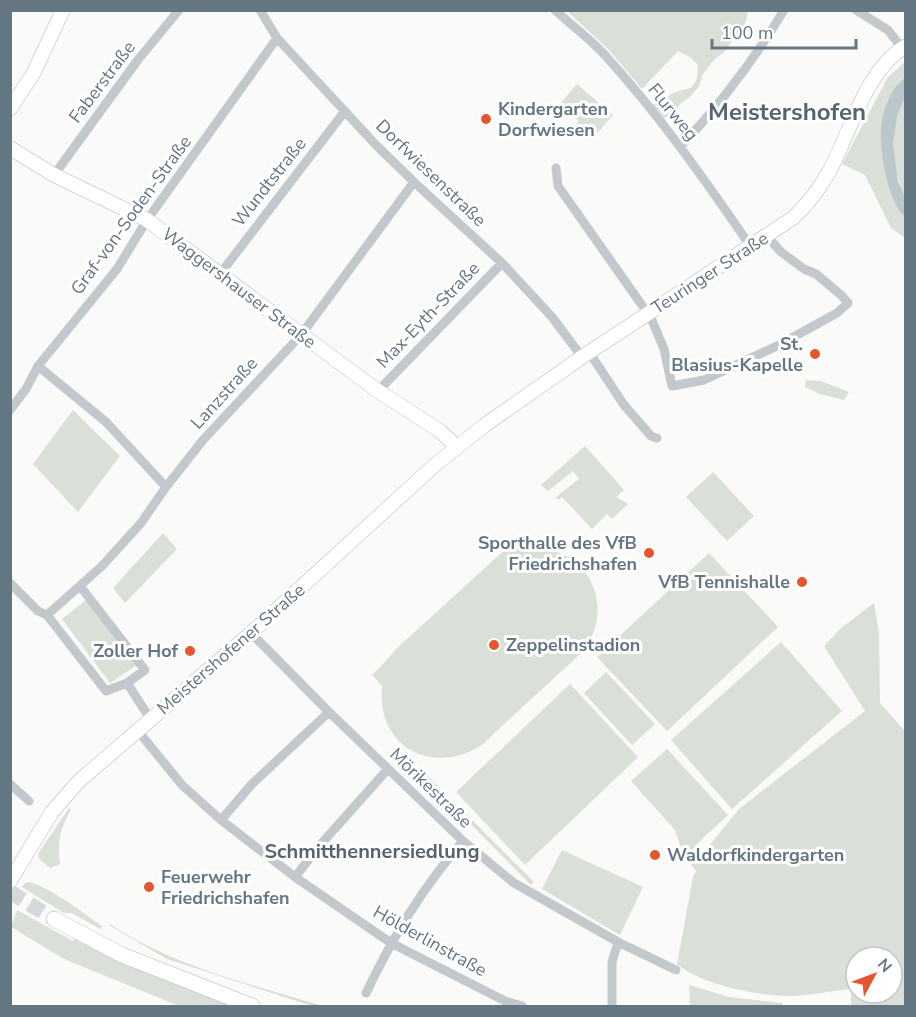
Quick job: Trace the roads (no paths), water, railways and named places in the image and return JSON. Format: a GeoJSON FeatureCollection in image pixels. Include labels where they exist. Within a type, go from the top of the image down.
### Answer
{"type":"FeatureCollection","features":[{"type":"Feature","properties":{"kind":"main road"},"geometry":{"type":"LineString","coordinates":[[54,919],[122,955],[252,1006]]}},
{"type":"Feature","properties":{"kind":"street"},"geometry":{"type":"LineString","coordinates":[[10,109],[33,74],[63,10]]}},
{"type":"Feature","properties":{"kind":"street","name":"Faberstraße"},"geometry":{"type":"LineString","coordinates":[[54,175],[131,70],[179,10]]}},
{"type":"Feature","properties":{"kind":"street","name":"Dorfwiesenstraße"},"geometry":{"type":"LineString","coordinates":[[260,10],[277,38],[414,182],[502,263],[585,355],[651,436],[657,438]]}},
{"type":"Feature","properties":{"kind":"street","name":"Flurweg"},"geometry":{"type":"LineString","coordinates":[[555,10],[602,52],[680,147],[751,247]]}},
{"type":"Feature","properties":{"kind":"street"},"geometry":{"type":"LineString","coordinates":[[680,147],[727,95],[784,10]]}},
{"type":"Feature","properties":{"kind":"street"},"geometry":{"type":"LineString","coordinates":[[856,10],[888,30],[904,47]]}},
{"type":"Feature","properties":{"kind":"street","name":"Graf-von-Soden-Straße"},"geometry":{"type":"LineString","coordinates":[[10,410],[25,391],[38,366],[117,269],[147,220],[277,38]]}},
{"type":"Feature","properties":{"kind":"street","name":"Teuringer Straße"},"geometry":{"type":"LineString","coordinates":[[457,447],[585,355],[793,218],[813,196],[832,165],[875,75],[904,47]]}},
{"type":"Feature","properties":{"kind":"street","name":"Wundtstraße"},"geometry":{"type":"LineString","coordinates":[[220,274],[345,111]]}},
{"type":"Feature","properties":{"kind":"street","name":"Waggershauser Straße"},"geometry":{"type":"LineString","coordinates":[[10,148],[54,175],[147,220],[378,391],[440,431],[457,447]]}},
{"type":"Feature","properties":{"kind":"street"},"geometry":{"type":"LineString","coordinates":[[556,168],[558,186],[648,313],[664,350],[672,386],[704,380],[779,345],[837,313],[848,303],[816,274],[804,269],[781,252],[767,236]]}},
{"type":"Feature","properties":{"kind":"street","name":"Lanzstraße"},"geometry":{"type":"LineString","coordinates":[[47,615],[102,566],[135,530],[166,487],[221,419],[301,335],[414,182]]}},
{"type":"Feature","properties":{"kind":"street","name":"Max-Eyth-Straße"},"geometry":{"type":"LineString","coordinates":[[378,391],[502,263]]}},
{"type":"Feature","properties":{"kind":"street"},"geometry":{"type":"LineString","coordinates":[[38,366],[106,422],[166,487]]}},
{"type":"Feature","properties":{"kind":"street","name":"Meistershofener Straße"},"geometry":{"type":"LineString","coordinates":[[10,881],[19,869],[15,866],[58,805],[78,782],[251,633],[457,447]]}},
{"type":"Feature","properties":{"kind":"street"},"geometry":{"type":"LineString","coordinates":[[10,583],[38,610],[47,615],[106,691],[127,683],[145,670],[80,586]]}},
{"type":"Feature","properties":{"kind":"street","name":"Mörikestraße"},"geometry":{"type":"LineString","coordinates":[[251,633],[388,770],[463,841],[514,883],[618,942],[676,970]]}},
{"type":"Feature","properties":{"kind":"street"},"geometry":{"type":"LineString","coordinates":[[127,683],[151,720]]}},
{"type":"Feature","properties":{"kind":"street"},"geometry":{"type":"LineString","coordinates":[[221,820],[252,784],[329,712]]}},
{"type":"Feature","properties":{"kind":"street","name":"Hölderlinstraße"},"geometry":{"type":"LineString","coordinates":[[138,731],[182,785],[221,820],[295,877],[391,943],[505,1001],[522,1006]]}},
{"type":"Feature","properties":{"kind":"street"},"geometry":{"type":"LineString","coordinates":[[295,877],[321,844],[388,770]]}},
{"type":"Feature","properties":{"kind":"street"},"geometry":{"type":"LineString","coordinates":[[10,784],[29,801]]}},
{"type":"Feature","properties":{"kind":"street"},"geometry":{"type":"LineString","coordinates":[[366,993],[391,943],[418,897],[463,841]]}},
{"type":"Feature","properties":{"kind":"street"},"geometry":{"type":"LineString","coordinates":[[612,1006],[612,962],[618,942]]}},
{"type":"Feature","properties":{"kind":"tunnel"},"geometry":{"type":"LineString","coordinates":[[10,892],[54,919]]}},
{"type":"Feature","properties":{"kind":"place","name":"Kindergarten Dorfwiesen"},"geometry":{"type":"Point","coordinates":[486,119]}},
{"type":"Feature","properties":{"kind":"place","name":"St. Blasius-Kapelle"},"geometry":{"type":"Point","coordinates":[815,354]}},
{"type":"Feature","properties":{"kind":"place","name":"Sporthalle des VfB Friedrichshafen"},"geometry":{"type":"Point","coordinates":[649,553]}},
{"type":"Feature","properties":{"kind":"place","name":"VfB Tennishalle"},"geometry":{"type":"Point","coordinates":[802,582]}},
{"type":"Feature","properties":{"kind":"place","name":"Zeppelinstadion"},"geometry":{"type":"Point","coordinates":[494,645]}},
{"type":"Feature","properties":{"kind":"place","name":"Zoller Hof"},"geometry":{"type":"Point","coordinates":[190,651]}},
{"type":"Feature","properties":{"kind":"place","name":"Waldorfkindergarten"},"geometry":{"type":"Point","coordinates":[655,855]}},
{"type":"Feature","properties":{"kind":"place","name":"Feuerwehr Friedrichshafen"},"geometry":{"type":"Point","coordinates":[149,887]}},
{"type":"Feature","properties":{"kind":"district","name":"Meistershofen"},"geometry":{"type":"Point","coordinates":[787,112]}},
{"type":"Feature","properties":{"kind":"district","name":"Schmitthennersiedlung"},"geometry":{"type":"Point","coordinates":[372,851]}}]}
